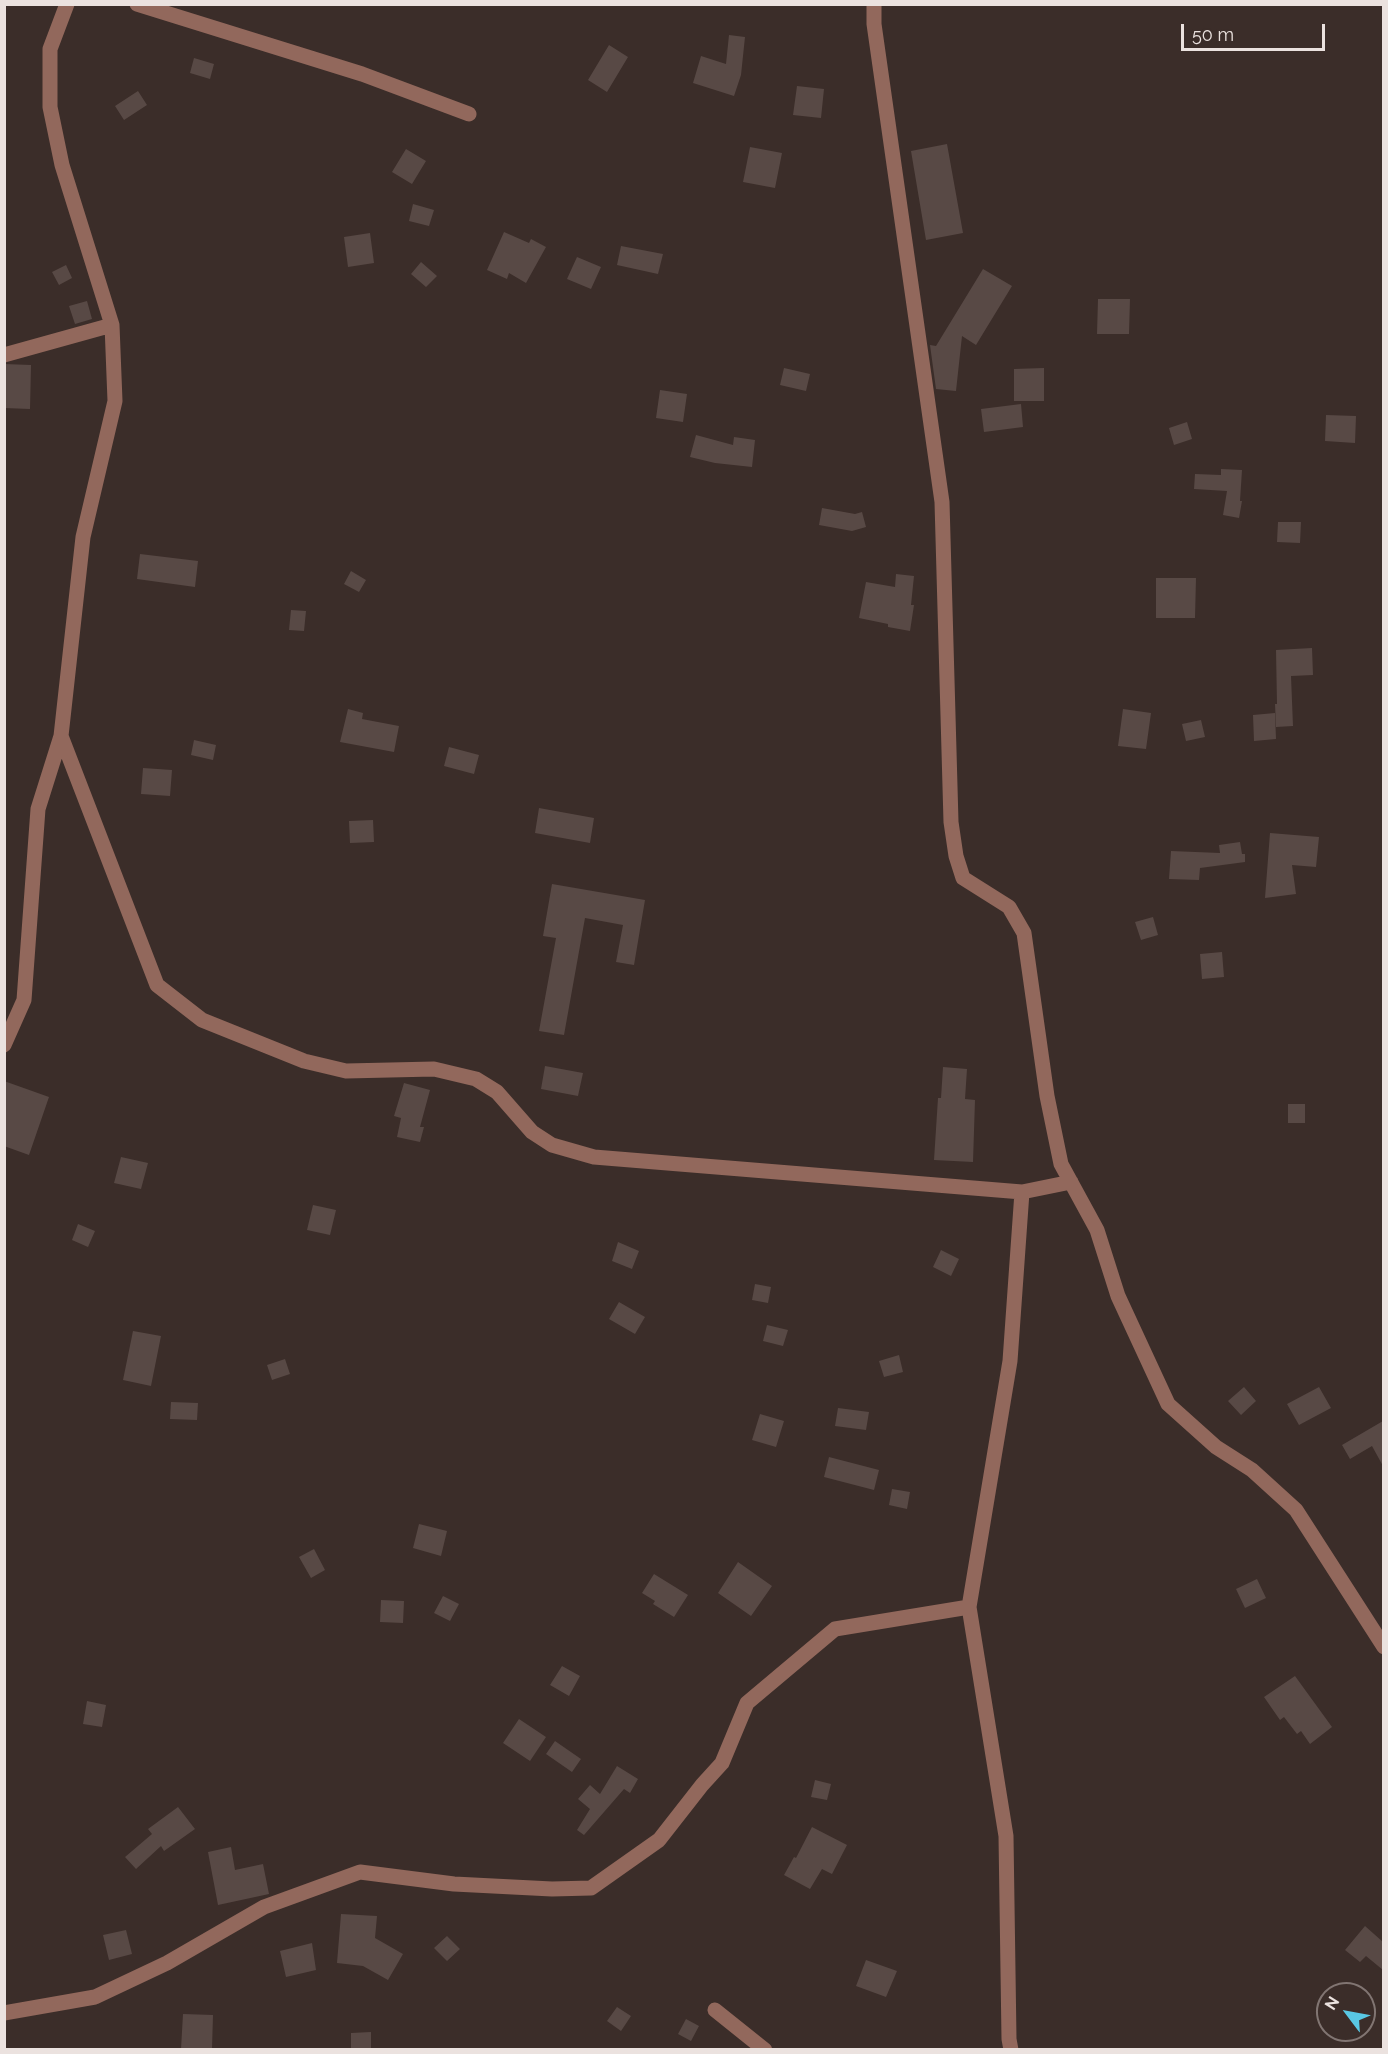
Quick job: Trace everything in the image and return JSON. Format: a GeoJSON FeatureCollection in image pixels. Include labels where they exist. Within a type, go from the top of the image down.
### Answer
{"type":"FeatureCollection","features":[{"type":"Feature","properties":{"kind":"street"},"geometry":{"type":"LineString","coordinates":[[4,1045],[24,1000],[38,809],[61,736],[83,537],[115,401],[112,325],[63,165],[50,107],[50,49],[67,4]]}},
{"type":"Feature","properties":{"kind":"street"},"geometry":{"type":"LineString","coordinates":[[137,4],[362,74],[469,114]]}},
{"type":"Feature","properties":{"kind":"street"},"geometry":{"type":"LineString","coordinates":[[874,4],[874,24],[942,502],[951,822],[956,856],[963,878],[1009,907],[1024,933],[1047,1096],[1061,1164],[1097,1230],[1118,1296],[1168,1404],[1216,1447],[1252,1470],[1296,1510],[1383,1647]]}},
{"type":"Feature","properties":{"kind":"street"},"geometry":{"type":"LineString","coordinates":[[4,356],[112,325]]}},
{"type":"Feature","properties":{"kind":"street"},"geometry":{"type":"LineString","coordinates":[[61,736],[157,985],[202,1020],[304,1061],[346,1071],[434,1069],[476,1079],[497,1092],[532,1132],[552,1145],[594,1157],[1022,1192],[1071,1182]]}},
{"type":"Feature","properties":{"kind":"street"},"geometry":{"type":"LineString","coordinates":[[1011,2049],[1006,1836],[969,1607],[1010,1362],[1022,1192]]}},
{"type":"Feature","properties":{"kind":"street"},"geometry":{"type":"LineString","coordinates":[[4,2013],[95,1997],[167,1963],[264,1907],[360,1872],[454,1884],[552,1889],[591,1887],[659,1840],[722,1763],[747,1703],[834,1629],[969,1607]]}},
{"type":"Feature","properties":{"kind":"street"},"geometry":{"type":"LineString","coordinates":[[715,2010],[765,2049]]}},
{"type":"Feature","properties":{"kind":"building"},"geometry":{"type":"Polygon","coordinates":[[[729,35],[745,37],[741,75],[734,96],[693,83],[701,56],[726,64],[729,35]]]}},
{"type":"Feature","properties":{"kind":"building"},"geometry":{"type":"Polygon","coordinates":[[[609,45],[628,57],[607,92],[588,80],[609,45]]]}},
{"type":"Feature","properties":{"kind":"building"},"geometry":{"type":"Polygon","coordinates":[[[194,58],[214,64],[210,79],[190,73],[194,58]]]}},
{"type":"Feature","properties":{"kind":"building"},"geometry":{"type":"Polygon","coordinates":[[[797,86],[824,89],[821,118],[793,115],[797,86]]]}},
{"type":"Feature","properties":{"kind":"building"},"geometry":{"type":"Polygon","coordinates":[[[138,91],[147,105],[124,120],[115,106],[138,91]]]}},
{"type":"Feature","properties":{"kind":"building"},"geometry":{"type":"Polygon","coordinates":[[[947,144],[963,233],[926,240],[911,151],[947,144]]]}},
{"type":"Feature","properties":{"kind":"building"},"geometry":{"type":"Polygon","coordinates":[[[750,147],[782,153],[775,188],[743,182],[750,147]]]}},
{"type":"Feature","properties":{"kind":"building"},"geometry":{"type":"Polygon","coordinates":[[[406,149],[426,161],[412,184],[392,172],[406,149]]]}},
{"type":"Feature","properties":{"kind":"building"},"geometry":{"type":"Polygon","coordinates":[[[413,204],[434,210],[429,226],[409,221],[413,204]]]}},
{"type":"Feature","properties":{"kind":"building"},"geometry":{"type":"Polygon","coordinates":[[[504,232],[529,243],[531,239],[546,247],[526,283],[509,273],[507,279],[487,270],[504,232]]]}},
{"type":"Feature","properties":{"kind":"building"},"geometry":{"type":"Polygon","coordinates":[[[370,233],[374,263],[348,267],[344,237],[370,233]]]}},
{"type":"Feature","properties":{"kind":"building"},"geometry":{"type":"Polygon","coordinates":[[[621,246],[663,254],[658,274],[617,265],[621,246]]]}},
{"type":"Feature","properties":{"kind":"building"},"geometry":{"type":"Polygon","coordinates":[[[577,257],[601,267],[591,289],[567,279],[577,257]]]}},
{"type":"Feature","properties":{"kind":"building"},"geometry":{"type":"Polygon","coordinates":[[[421,262],[437,276],[426,287],[411,274],[421,262]]]}},
{"type":"Feature","properties":{"kind":"building"},"geometry":{"type":"Polygon","coordinates":[[[66,265],[72,278],[59,285],[52,272],[66,265]]]}},
{"type":"Feature","properties":{"kind":"building"},"geometry":{"type":"Polygon","coordinates":[[[983,269],[1012,286],[976,345],[962,336],[956,391],[936,389],[930,345],[936,346],[983,269]]]}},
{"type":"Feature","properties":{"kind":"building"},"geometry":{"type":"Polygon","coordinates":[[[1098,299],[1130,299],[1129,334],[1097,334],[1098,299]]]}},
{"type":"Feature","properties":{"kind":"building"},"geometry":{"type":"Polygon","coordinates":[[[87,301],[92,319],[75,324],[69,306],[87,301]]]}},
{"type":"Feature","properties":{"kind":"building"},"geometry":{"type":"Polygon","coordinates":[[[4,364],[31,365],[30,409],[4,408],[4,364]]]}},
{"type":"Feature","properties":{"kind":"building"},"geometry":{"type":"Polygon","coordinates":[[[784,368],[810,374],[806,391],[780,385],[784,368]]]}},
{"type":"Feature","properties":{"kind":"building"},"geometry":{"type":"Polygon","coordinates":[[[1044,368],[1044,401],[1014,401],[1014,369],[1044,368]]]}},
{"type":"Feature","properties":{"kind":"building"},"geometry":{"type":"Polygon","coordinates":[[[660,390],[687,394],[683,422],[656,418],[660,390]]]}},
{"type":"Feature","properties":{"kind":"building"},"geometry":{"type":"Polygon","coordinates":[[[1021,404],[1023,427],[984,432],[981,409],[1021,404]]]}},
{"type":"Feature","properties":{"kind":"building"},"geometry":{"type":"Polygon","coordinates":[[[1326,415],[1356,416],[1355,443],[1325,441],[1326,415]]]}},
{"type":"Feature","properties":{"kind":"building"},"geometry":{"type":"Polygon","coordinates":[[[1187,422],[1192,439],[1174,445],[1169,428],[1187,422]]]}},
{"type":"Feature","properties":{"kind":"building"},"geometry":{"type":"Polygon","coordinates":[[[696,435],[733,445],[734,437],[755,440],[752,467],[715,463],[690,457],[696,435]]]}},
{"type":"Feature","properties":{"kind":"building"},"geometry":{"type":"Polygon","coordinates":[[[1221,469],[1242,470],[1240,501],[1242,501],[1239,518],[1223,515],[1227,491],[1194,489],[1195,474],[1221,475],[1221,469]]]}},
{"type":"Feature","properties":{"kind":"building"},"geometry":{"type":"Polygon","coordinates":[[[822,508],[855,514],[862,512],[866,527],[852,531],[819,525],[822,508]]]}},
{"type":"Feature","properties":{"kind":"building"},"geometry":{"type":"Polygon","coordinates":[[[1278,522],[1301,522],[1300,543],[1277,542],[1278,522]]]}},
{"type":"Feature","properties":{"kind":"building"},"geometry":{"type":"Polygon","coordinates":[[[140,554],[198,561],[195,587],[137,579],[140,554]]]}},
{"type":"Feature","properties":{"kind":"building"},"geometry":{"type":"Polygon","coordinates":[[[351,571],[366,580],[359,592],[344,584],[351,571]]]}},
{"type":"Feature","properties":{"kind":"building"},"geometry":{"type":"Polygon","coordinates":[[[896,574],[914,576],[911,605],[914,605],[910,631],[859,618],[866,582],[895,587],[896,574]]]}},
{"type":"Feature","properties":{"kind":"building"},"geometry":{"type":"Polygon","coordinates":[[[1156,578],[1196,578],[1195,618],[1156,618],[1156,578]]]}},
{"type":"Feature","properties":{"kind":"building"},"geometry":{"type":"Polygon","coordinates":[[[291,610],[306,611],[304,631],[289,630],[291,610]]]}},
{"type":"Feature","properties":{"kind":"building"},"geometry":{"type":"Polygon","coordinates":[[[1312,648],[1313,675],[1291,676],[1293,726],[1276,727],[1276,650],[1312,648]]]}},
{"type":"Feature","properties":{"kind":"building"},"geometry":{"type":"Polygon","coordinates":[[[348,709],[363,713],[362,719],[399,726],[394,752],[340,742],[348,709]]]}},
{"type":"Feature","properties":{"kind":"building"},"geometry":{"type":"Polygon","coordinates":[[[1123,709],[1151,713],[1146,749],[1118,746],[1123,709]]]}},
{"type":"Feature","properties":{"kind":"building"},"geometry":{"type":"Polygon","coordinates":[[[1275,713],[1276,739],[1254,741],[1253,715],[1275,713]]]}},
{"type":"Feature","properties":{"kind":"building"},"geometry":{"type":"Polygon","coordinates":[[[1201,720],[1205,737],[1186,741],[1182,724],[1201,720]]]}},
{"type":"Feature","properties":{"kind":"building"},"geometry":{"type":"Polygon","coordinates":[[[194,740],[216,745],[213,760],[191,755],[194,740]]]}},
{"type":"Feature","properties":{"kind":"building"},"geometry":{"type":"Polygon","coordinates":[[[449,747],[479,755],[474,774],[444,766],[449,747]]]}},
{"type":"Feature","properties":{"kind":"building"},"geometry":{"type":"Polygon","coordinates":[[[143,768],[172,770],[170,796],[141,794],[143,768]]]}},
{"type":"Feature","properties":{"kind":"building"},"geometry":{"type":"Polygon","coordinates":[[[539,808],[594,818],[590,843],[535,833],[539,808]]]}},
{"type":"Feature","properties":{"kind":"building"},"geometry":{"type":"Polygon","coordinates":[[[373,820],[374,842],[350,843],[349,821],[373,820]]]}},
{"type":"Feature","properties":{"kind":"building"},"geometry":{"type":"Polygon","coordinates":[[[1270,833],[1319,837],[1316,867],[1292,865],[1296,894],[1265,898],[1270,833]]]}},
{"type":"Feature","properties":{"kind":"building"},"geometry":{"type":"Polygon","coordinates":[[[1240,842],[1242,854],[1245,854],[1245,862],[1200,868],[1199,880],[1169,879],[1171,851],[1220,853],[1219,845],[1240,842]]]}},
{"type":"Feature","properties":{"kind":"building"},"geometry":{"type":"Polygon","coordinates":[[[552,884],[645,900],[634,965],[616,962],[623,925],[585,918],[564,1035],[539,1031],[556,938],[543,936],[552,884]]]}},
{"type":"Feature","properties":{"kind":"building"},"geometry":{"type":"Polygon","coordinates":[[[1153,917],[1158,935],[1141,940],[1135,922],[1153,917]]]}},
{"type":"Feature","properties":{"kind":"building"},"geometry":{"type":"Polygon","coordinates":[[[1222,952],[1224,977],[1202,979],[1200,954],[1222,952]]]}},
{"type":"Feature","properties":{"kind":"building"},"geometry":{"type":"Polygon","coordinates":[[[545,1066],[583,1073],[578,1096],[541,1089],[545,1066]]]}},
{"type":"Feature","properties":{"kind":"building"},"geometry":{"type":"Polygon","coordinates":[[[943,1067],[967,1069],[965,1099],[975,1100],[973,1162],[934,1160],[938,1098],[941,1098],[943,1067]]]}},
{"type":"Feature","properties":{"kind":"building"},"geometry":{"type":"Polygon","coordinates":[[[4,1081],[49,1097],[29,1155],[4,1146],[4,1081]]]}},
{"type":"Feature","properties":{"kind":"building"},"geometry":{"type":"Polygon","coordinates":[[[404,1083],[430,1090],[420,1127],[424,1127],[420,1142],[397,1137],[401,1118],[394,1116],[404,1083]]]}},
{"type":"Feature","properties":{"kind":"building"},"geometry":{"type":"Polygon","coordinates":[[[1288,1104],[1305,1104],[1305,1123],[1288,1123],[1288,1104]]]}},
{"type":"Feature","properties":{"kind":"building"},"geometry":{"type":"Polygon","coordinates":[[[121,1157],[148,1163],[141,1189],[114,1183],[121,1157]]]}},
{"type":"Feature","properties":{"kind":"building"},"geometry":{"type":"Polygon","coordinates":[[[313,1205],[336,1210],[330,1235],[307,1230],[313,1205]]]}},
{"type":"Feature","properties":{"kind":"building"},"geometry":{"type":"Polygon","coordinates":[[[78,1224],[95,1231],[88,1247],[72,1240],[78,1224]]]}},
{"type":"Feature","properties":{"kind":"building"},"geometry":{"type":"Polygon","coordinates":[[[618,1242],[639,1251],[632,1269],[612,1261],[618,1242]]]}},
{"type":"Feature","properties":{"kind":"building"},"geometry":{"type":"Polygon","coordinates":[[[941,1250],[959,1259],[951,1276],[933,1267],[941,1250]]]}},
{"type":"Feature","properties":{"kind":"building"},"geometry":{"type":"Polygon","coordinates":[[[755,1284],[771,1287],[768,1303],[752,1300],[755,1284]]]}},
{"type":"Feature","properties":{"kind":"building"},"geometry":{"type":"Polygon","coordinates":[[[619,1302],[645,1317],[635,1334],[609,1319],[619,1302]]]}},
{"type":"Feature","properties":{"kind":"building"},"geometry":{"type":"Polygon","coordinates":[[[767,1325],[788,1330],[783,1346],[763,1341],[767,1325]]]}},
{"type":"Feature","properties":{"kind":"building"},"geometry":{"type":"Polygon","coordinates":[[[133,1331],[161,1336],[151,1386],[123,1380],[133,1331]]]}},
{"type":"Feature","properties":{"kind":"building"},"geometry":{"type":"Polygon","coordinates":[[[899,1355],[903,1372],[884,1377],[879,1361],[899,1355]]]}},
{"type":"Feature","properties":{"kind":"building"},"geometry":{"type":"Polygon","coordinates":[[[285,1359],[290,1374],[272,1380],[267,1365],[285,1359]]]}},
{"type":"Feature","properties":{"kind":"building"},"geometry":{"type":"Polygon","coordinates":[[[1244,1387],[1256,1401],[1241,1415],[1228,1401],[1244,1387]]]}},
{"type":"Feature","properties":{"kind":"building"},"geometry":{"type":"Polygon","coordinates":[[[1319,1387],[1331,1408],[1299,1425],[1287,1404],[1319,1387]]]}},
{"type":"Feature","properties":{"kind":"building"},"geometry":{"type":"Polygon","coordinates":[[[171,1402],[198,1403],[197,1420],[170,1419],[171,1402]]]}},
{"type":"Feature","properties":{"kind":"building"},"geometry":{"type":"Polygon","coordinates":[[[838,1408],[869,1412],[866,1430],[835,1426],[838,1408]]]}},
{"type":"Feature","properties":{"kind":"building"},"geometry":{"type":"Polygon","coordinates":[[[760,1414],[784,1421],[776,1447],[752,1440],[760,1414]]]}},
{"type":"Feature","properties":{"kind":"building"},"geometry":{"type":"Polygon","coordinates":[[[1383,1421],[1383,1466],[1372,1446],[1350,1459],[1342,1445],[1383,1421]]]}},
{"type":"Feature","properties":{"kind":"building"},"geometry":{"type":"Polygon","coordinates":[[[829,1457],[879,1470],[874,1490],[824,1477],[829,1457]]]}},
{"type":"Feature","properties":{"kind":"building"},"geometry":{"type":"Polygon","coordinates":[[[892,1489],[910,1492],[907,1509],[889,1505],[892,1489]]]}},
{"type":"Feature","properties":{"kind":"building"},"geometry":{"type":"Polygon","coordinates":[[[419,1524],[447,1531],[441,1556],[413,1548],[419,1524]]]}},
{"type":"Feature","properties":{"kind":"building"},"geometry":{"type":"Polygon","coordinates":[[[314,1549],[325,1570],[311,1578],[299,1557],[314,1549]]]}},
{"type":"Feature","properties":{"kind":"building"},"geometry":{"type":"Polygon","coordinates":[[[738,1562],[772,1586],[751,1616],[718,1593],[738,1562]]]}},
{"type":"Feature","properties":{"kind":"building"},"geometry":{"type":"Polygon","coordinates":[[[654,1574],[688,1595],[674,1617],[653,1604],[655,1601],[642,1593],[654,1574]]]}},
{"type":"Feature","properties":{"kind":"building"},"geometry":{"type":"Polygon","coordinates":[[[1257,1579],[1266,1598],[1245,1608],[1236,1589],[1257,1579]]]}},
{"type":"Feature","properties":{"kind":"building"},"geometry":{"type":"Polygon","coordinates":[[[443,1596],[459,1604],[450,1621],[434,1613],[443,1596]]]}},
{"type":"Feature","properties":{"kind":"building"},"geometry":{"type":"Polygon","coordinates":[[[381,1600],[404,1601],[403,1623],[380,1622],[381,1600]]]}},
{"type":"Feature","properties":{"kind":"building"},"geometry":{"type":"Polygon","coordinates":[[[562,1666],[580,1676],[569,1696],[550,1685],[562,1666]]]}},
{"type":"Feature","properties":{"kind":"building"},"geometry":{"type":"Polygon","coordinates":[[[1295,1676],[1332,1727],[1310,1744],[1301,1731],[1297,1734],[1284,1717],[1280,1720],[1264,1697],[1295,1676]]]}},
{"type":"Feature","properties":{"kind":"building"},"geometry":{"type":"Polygon","coordinates":[[[87,1701],[106,1705],[102,1727],[83,1724],[87,1701]]]}},
{"type":"Feature","properties":{"kind":"building"},"geometry":{"type":"Polygon","coordinates":[[[519,1719],[546,1737],[530,1761],[503,1743],[519,1719]]]}},
{"type":"Feature","properties":{"kind":"building"},"geometry":{"type":"Polygon","coordinates":[[[555,1741],[581,1759],[572,1772],[546,1754],[555,1741]]]}},
{"type":"Feature","properties":{"kind":"building"},"geometry":{"type":"Polygon","coordinates":[[[617,1766],[638,1779],[630,1793],[624,1789],[584,1835],[577,1830],[590,1809],[578,1799],[590,1785],[600,1794],[617,1766]]]}},
{"type":"Feature","properties":{"kind":"building"},"geometry":{"type":"Polygon","coordinates":[[[815,1780],[831,1784],[827,1800],[811,1797],[815,1780]]]}},
{"type":"Feature","properties":{"kind":"building"},"geometry":{"type":"Polygon","coordinates":[[[178,1807],[195,1829],[164,1851],[161,1846],[136,1869],[125,1857],[152,1834],[148,1829],[178,1807]]]}},
{"type":"Feature","properties":{"kind":"building"},"geometry":{"type":"Polygon","coordinates":[[[812,1827],[847,1845],[832,1874],[822,1869],[810,1889],[784,1875],[812,1827]]]}},
{"type":"Feature","properties":{"kind":"building"},"geometry":{"type":"Polygon","coordinates":[[[231,1847],[235,1870],[263,1864],[269,1894],[218,1905],[208,1852],[231,1847]]]}},
{"type":"Feature","properties":{"kind":"building"},"geometry":{"type":"Polygon","coordinates":[[[341,1914],[377,1916],[375,1938],[403,1954],[388,1980],[363,1966],[337,1963],[341,1914]]]}},
{"type":"Feature","properties":{"kind":"building"},"geometry":{"type":"Polygon","coordinates":[[[1365,1926],[1383,1942],[1383,1970],[1366,1956],[1360,1962],[1345,1950],[1365,1926]]]}},
{"type":"Feature","properties":{"kind":"building"},"geometry":{"type":"Polygon","coordinates":[[[126,1930],[132,1954],[109,1960],[103,1935],[126,1930]]]}},
{"type":"Feature","properties":{"kind":"building"},"geometry":{"type":"Polygon","coordinates":[[[447,1936],[460,1949],[447,1961],[434,1948],[447,1936]]]}},
{"type":"Feature","properties":{"kind":"building"},"geometry":{"type":"Polygon","coordinates":[[[312,1943],[316,1970],[286,1977],[280,1951],[312,1943]]]}},
{"type":"Feature","properties":{"kind":"building"},"geometry":{"type":"Polygon","coordinates":[[[866,1960],[897,1971],[886,1997],[856,1986],[866,1960]]]}},
{"type":"Feature","properties":{"kind":"building"},"geometry":{"type":"Polygon","coordinates":[[[617,2007],[631,2016],[621,2031],[607,2021],[617,2007]]]}},
{"type":"Feature","properties":{"kind":"building"},"geometry":{"type":"Polygon","coordinates":[[[183,2014],[213,2015],[212,2049],[181,2049],[183,2014]]]}},
{"type":"Feature","properties":{"kind":"building"},"geometry":{"type":"Polygon","coordinates":[[[686,2019],[699,2026],[691,2041],[678,2034],[686,2019]]]}},
{"type":"Feature","properties":{"kind":"building"},"geometry":{"type":"Polygon","coordinates":[[[371,2032],[371,2049],[351,2049],[351,2033],[371,2032]]]}}]}
